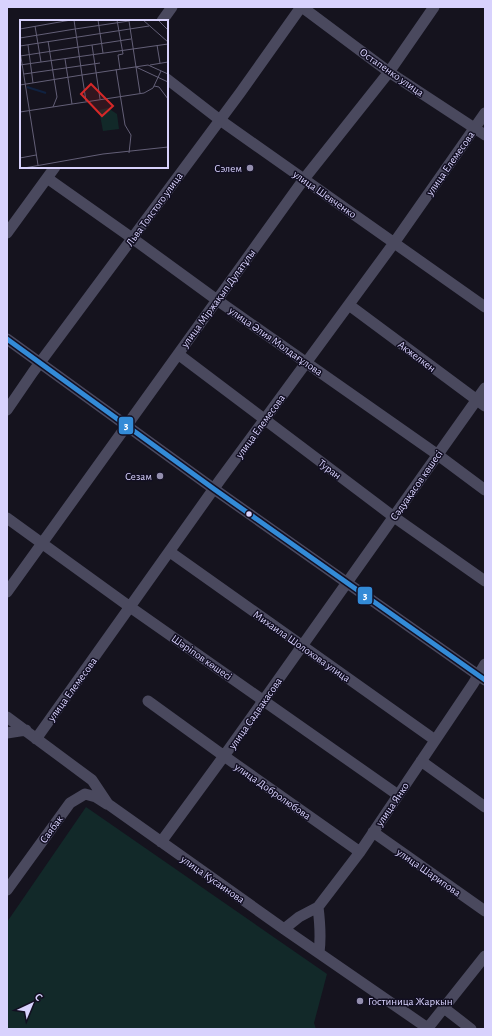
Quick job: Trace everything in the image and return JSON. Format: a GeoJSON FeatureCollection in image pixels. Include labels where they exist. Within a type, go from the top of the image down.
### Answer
{"type":"FeatureCollection","features":[{"type":"Feature","properties":{"kind":"street"},"geometry":{"type":"LineString","coordinates":[[163,20],[172,7]]}},
{"type":"Feature","properties":{"kind":"street","name":"Остапенко улица"},"geometry":{"type":"LineString","coordinates":[[301,7],[389,72],[485,135]]}},
{"type":"Feature","properties":{"kind":"street","name":"Льва Толстого улица"},"geometry":{"type":"LineString","coordinates":[[7,410],[301,7]]}},
{"type":"Feature","properties":{"kind":"street","name":"улица Міржақып Дулатұлы"},"geometry":{"type":"LineString","coordinates":[[7,592],[304,179],[389,72],[434,7]]}},
{"type":"Feature","properties":{"kind":"street","name":"улица Шевченко"},"geometry":{"type":"LineString","coordinates":[[168,80],[220,120],[485,307]]}},
{"type":"Feature","properties":{"kind":"street","name":"улица Елемесова"},"geometry":{"type":"LineString","coordinates":[[36,739],[214,489],[394,243],[485,113]]}},
{"type":"Feature","properties":{"kind":"street"},"geometry":{"type":"LineString","coordinates":[[7,233],[54,168]]}},
{"type":"Feature","properties":{"kind":"street","name":"улица Әлия Молдағұлова"},"geometry":{"type":"LineString","coordinates":[[47,178],[217,300],[438,455],[485,490]]}},
{"type":"Feature","properties":{"kind":"street","name":"Акжелкен"},"geometry":{"type":"LineString","coordinates":[[349,305],[481,403]]}},
{"type":"Feature","properties":{"kind":"street"},"geometry":{"type":"LineString","coordinates":[[7,339],[214,489],[348,582],[482,678]]}},
{"type":"Feature","properties":{"kind":"street","name":"Туран"},"geometry":{"type":"LineString","coordinates":[[178,354],[394,517],[485,581]]}},
{"type":"Feature","properties":{"kind":"street","name":"Сәдуақасов көшесі"},"geometry":{"type":"LineString","coordinates":[[348,582],[438,455],[481,403],[485,388]]}},
{"type":"Feature","properties":{"kind":"street","name":"Шәріпов көшесі"},"geometry":{"type":"LineString","coordinates":[[7,518],[130,607],[398,795]]}},
{"type":"Feature","properties":{"kind":"street","name":"Михаила Шолохова улица"},"geometry":{"type":"LineString","coordinates":[[170,552],[435,740]]}},
{"type":"Feature","properties":{"kind":"street","name":"улица Садвакасова"},"geometry":{"type":"LineString","coordinates":[[161,842],[264,701],[348,582]]}},
{"type":"Feature","properties":{"kind":"street","name":"улица Янко"},"geometry":{"type":"LineString","coordinates":[[284,929],[299,916],[318,907],[360,852],[435,740],[482,678],[485,664]]}},
{"type":"Feature","properties":{"kind":"street","name":"улица Добролюбова"},"geometry":{"type":"LineString","coordinates":[[148,701],[360,852]]}},
{"type":"Feature","properties":{"kind":"street","name":"улица Кусаинова"},"geometry":{"type":"LineString","coordinates":[[7,717],[92,780],[108,804],[319,954],[428,1029]]}},
{"type":"Feature","properties":{"kind":"street"},"geometry":{"type":"LineString","coordinates":[[7,733],[26,730]]}},
{"type":"Feature","properties":{"kind":"street"},"geometry":{"type":"LineString","coordinates":[[421,761],[485,807]]}},
{"type":"Feature","properties":{"kind":"street","name":"Саябак"},"geometry":{"type":"LineString","coordinates":[[7,890],[70,803],[85,794],[96,797],[108,804]]}},
{"type":"Feature","properties":{"kind":"street","name":"улица Шарипова"},"geometry":{"type":"LineString","coordinates":[[373,832],[485,911]]}},
{"type":"Feature","properties":{"kind":"street"},"geometry":{"type":"LineString","coordinates":[[318,907],[321,941],[319,954]]}},
{"type":"Feature","properties":{"kind":"street"},"geometry":{"type":"LineString","coordinates":[[428,1029],[485,956]]}},
{"type":"Feature","properties":{"kind":"street"},"geometry":{"type":"LineString","coordinates":[[444,1008],[471,1029]]}},
{"type":"Feature","properties":{"kind":"green space"},"geometry":{"type":"Polygon","coordinates":[[[86,807],[327,974],[314,1023],[316,1029],[7,1029],[7,922],[86,807]]]}},
{"type":"Feature","properties":{"kind":"transit line","name":"3"},"geometry":{"type":"LineString","coordinates":[[7,339],[214,489],[485,680]]}},
{"type":"Feature","properties":{"kind":"place","name":"Сэлем"},"geometry":{"type":"Point","coordinates":[250,168]}},
{"type":"Feature","properties":{"kind":"place","name":"Сезам"},"geometry":{"type":"Point","coordinates":[160,476]}},
{"type":"Feature","properties":{"kind":"place","name":"Гостиница Жаркын"},"geometry":{"type":"Point","coordinates":[360,1001]}}]}
